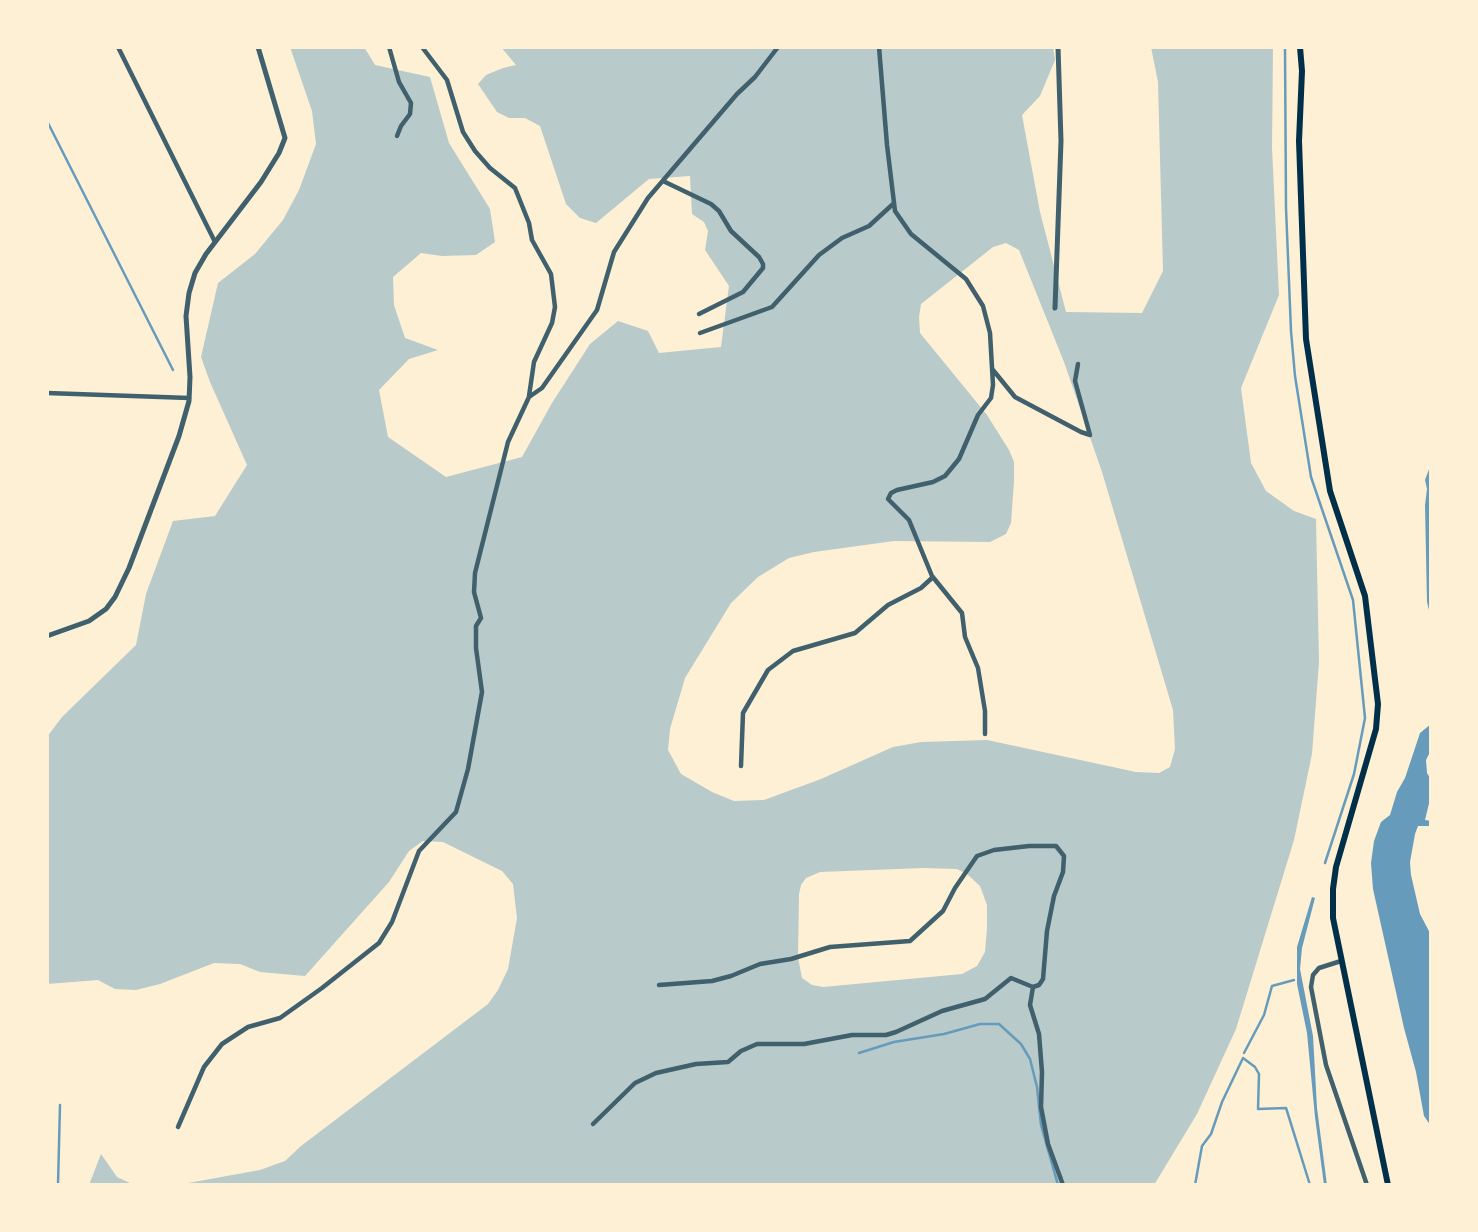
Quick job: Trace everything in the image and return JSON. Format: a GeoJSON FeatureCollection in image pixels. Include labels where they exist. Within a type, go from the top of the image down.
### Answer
{"type":"FeatureCollection","features":[{"type":"Feature","properties":{"kind":"main road"},"geometry":{"type":"LineString","coordinates":[[1300,47],[1302,71],[1299,141],[1306,339],[1330,491],[1365,596],[1378,704],[1376,729],[1336,867],[1333,918],[1388,1185]]}},
{"type":"Feature","properties":{"kind":"street"},"geometry":{"type":"LineString","coordinates":[[118,47],[215,242]]}},
{"type":"Feature","properties":{"kind":"street"},"geometry":{"type":"LineString","coordinates":[[47,636],[89,621],[106,609],[115,597],[129,568],[179,436],[188,398],[190,377],[186,316],[188,293],[195,273],[261,182],[285,138],[258,47]]}},
{"type":"Feature","properties":{"kind":"street"},"geometry":{"type":"LineString","coordinates":[[389,47],[399,82],[411,103],[410,114],[397,136]]}},
{"type":"Feature","properties":{"kind":"street"},"geometry":{"type":"LineString","coordinates":[[178,1127],[204,1067],[222,1044],[248,1027],[280,1017],[379,943],[392,922],[419,851],[456,812],[473,744],[482,692],[476,648],[476,626],[481,618],[474,592],[475,573],[508,442],[529,397],[534,362],[552,323],[555,297],[551,274],[532,240],[529,223],[515,188],[490,168],[475,151],[463,132],[447,80],[422,47]]}},
{"type":"Feature","properties":{"kind":"street"},"geometry":{"type":"LineString","coordinates":[[529,397],[542,387],[597,310],[620,240],[648,198],[766,65],[778,47]]}},
{"type":"Feature","properties":{"kind":"street"},"geometry":{"type":"LineString","coordinates":[[878,47],[895,211],[911,234],[966,279],[983,306],[990,333],[991,398],[978,415],[968,441],[952,468],[946,476],[933,482],[897,489],[889,495],[890,503],[900,509],[909,520],[933,578],[962,612],[965,637],[978,668],[985,711],[985,734]]}},
{"type":"Feature","properties":{"kind":"street"},"geometry":{"type":"LineString","coordinates":[[1055,308],[1061,141],[1058,47]]}},
{"type":"Feature","properties":{"kind":"street"},"geometry":{"type":"LineString","coordinates":[[663,181],[711,204],[719,211],[731,232],[759,257],[763,264],[763,268],[743,292],[699,314]]}},
{"type":"Feature","properties":{"kind":"street"},"geometry":{"type":"LineString","coordinates":[[515,188],[524,185]]}},
{"type":"Feature","properties":{"kind":"street"},"geometry":{"type":"LineString","coordinates":[[700,333],[772,307],[819,255],[842,238],[869,226],[893,204]]}},
{"type":"Feature","properties":{"kind":"street"},"geometry":{"type":"LineString","coordinates":[[992,369],[1015,397],[1090,435],[1075,381],[1078,364]]}},
{"type":"Feature","properties":{"kind":"street"},"geometry":{"type":"LineString","coordinates":[[47,393],[188,398]]}},
{"type":"Feature","properties":{"kind":"street"},"geometry":{"type":"LineString","coordinates":[[741,766],[743,713],[768,670],[793,652],[855,633],[888,605],[921,588],[933,578]]}},
{"type":"Feature","properties":{"kind":"street"},"geometry":{"type":"LineString","coordinates":[[593,1124],[635,1083],[656,1073],[696,1064],[727,1062],[741,1051],[757,1044],[804,1044],[852,1035],[896,1032],[942,1011],[985,999],[1011,978],[1033,987],[1039,985],[1043,979],[1046,931],[1063,872],[1064,856],[1056,846],[1005,849],[977,856],[955,887],[943,911],[910,940],[830,947],[791,959],[760,964],[712,981],[659,985]]}},
{"type":"Feature","properties":{"kind":"street"},"geometry":{"type":"LineString","coordinates":[[1341,961],[1319,968],[1313,975],[1311,987],[1326,1065],[1367,1185]]}},
{"type":"Feature","properties":{"kind":"street"},"geometry":{"type":"LineString","coordinates":[[1033,987],[1030,1005],[1040,1041],[1041,1107],[1048,1144],[1063,1185]]}},
{"type":"Feature","properties":{"kind":"shaded area"},"geometry":{"type":"Polygon","coordinates":[[[290,47],[364,47],[375,65],[430,77],[449,143],[490,209],[495,242],[476,255],[442,256],[421,253],[393,277],[394,305],[405,338],[438,350],[409,359],[379,390],[388,437],[446,477],[522,457],[552,403],[590,344],[618,321],[648,331],[659,353],[721,347],[729,286],[705,250],[708,231],[704,222],[692,214],[690,176],[649,179],[596,223],[580,218],[566,204],[540,126],[525,118],[509,118],[497,112],[478,84],[486,75],[516,65],[501,47],[1053,47],[1055,60],[1040,96],[1022,115],[1040,212],[1066,312],[1142,313],[1163,271],[1158,82],[1151,47],[1273,47],[1272,148],[1279,295],[1241,388],[1251,463],[1266,491],[1294,511],[1316,519],[1319,662],[1312,754],[1294,840],[1236,1029],[1197,1114],[1154,1185],[177,1185],[260,1170],[285,1161],[488,1004],[508,969],[517,918],[513,884],[502,871],[443,842],[423,841],[409,851],[389,882],[305,976],[260,972],[240,964],[214,963],[160,984],[136,990],[115,989],[98,980],[47,984],[47,737],[62,717],[136,645],[146,594],[173,521],[215,516],[247,465],[201,357],[218,283],[255,254],[283,220],[299,190],[316,144],[312,111],[290,47]],[[1006,243],[993,247],[921,304],[919,317],[920,333],[987,415],[1014,462],[1011,523],[1006,534],[990,542],[894,541],[814,552],[789,558],[758,577],[731,603],[685,678],[670,729],[668,750],[681,774],[712,792],[734,801],[764,800],[821,779],[893,747],[921,742],[987,740],[1136,772],[1159,773],[1170,767],[1175,749],[1173,710],[1102,472],[1064,362],[1019,250],[1006,243]],[[957,869],[820,872],[806,878],[799,894],[798,957],[802,978],[812,985],[823,987],[962,974],[977,966],[985,952],[987,928],[987,905],[980,886],[957,869]]]}},
{"type":"Feature","properties":{"kind":"shaded area"},"geometry":{"type":"Polygon","coordinates":[[[101,1154],[117,1177],[134,1185],[89,1185],[101,1154]]]}},
{"type":"Feature","properties":{"kind":"water"},"geometry":{"type":"Polygon","coordinates":[[[1431,464],[1431,618],[1427,602],[1425,480],[1431,464]]]}},
{"type":"Feature","properties":{"kind":"water"},"geometry":{"type":"Polygon","coordinates":[[[1431,724],[1431,750],[1426,760],[1427,773],[1431,780],[1431,795],[1425,820],[1431,821],[1431,826],[1418,826],[1410,862],[1420,914],[1431,935],[1431,1126],[1424,1116],[1373,889],[1371,863],[1374,841],[1381,822],[1390,815],[1420,733],[1431,724]]]}},
{"type":"Feature","properties":{"kind":"water"},"geometry":{"type":"Polygon","coordinates":[[[1312,897],[1315,898],[1302,948],[1300,969],[1313,1036],[1317,1108],[1327,1185],[1324,1185],[1307,1033],[1297,984],[1297,947],[1312,897]]]}},
{"type":"Feature","properties":{"kind":"waterway"},"geometry":{"type":"LineString","coordinates":[[1285,47],[1286,208],[1295,376],[1311,477],[1353,600],[1365,718],[1354,774],[1325,863]]}},
{"type":"Feature","properties":{"kind":"waterway"},"geometry":{"type":"LineString","coordinates":[[47,121],[173,370]]}},
{"type":"Feature","properties":{"kind":"waterway"},"geometry":{"type":"LineString","coordinates":[[1244,1053],[1264,1015],[1272,986],[1294,980]]}},
{"type":"Feature","properties":{"kind":"waterway"},"geometry":{"type":"LineString","coordinates":[[859,1053],[894,1042],[944,1034],[980,1024],[999,1024],[1021,1044],[1030,1059],[1037,1087],[1041,1125],[1058,1185]]}},
{"type":"Feature","properties":{"kind":"waterway"},"geometry":{"type":"LineString","coordinates":[[1195,1185],[1202,1146],[1211,1134],[1222,1102],[1243,1058],[1255,1067],[1259,1074],[1258,1109],[1286,1108],[1310,1185]]}},
{"type":"Feature","properties":{"kind":"waterway"},"geometry":{"type":"LineString","coordinates":[[58,1185],[60,1105]]}}]}
